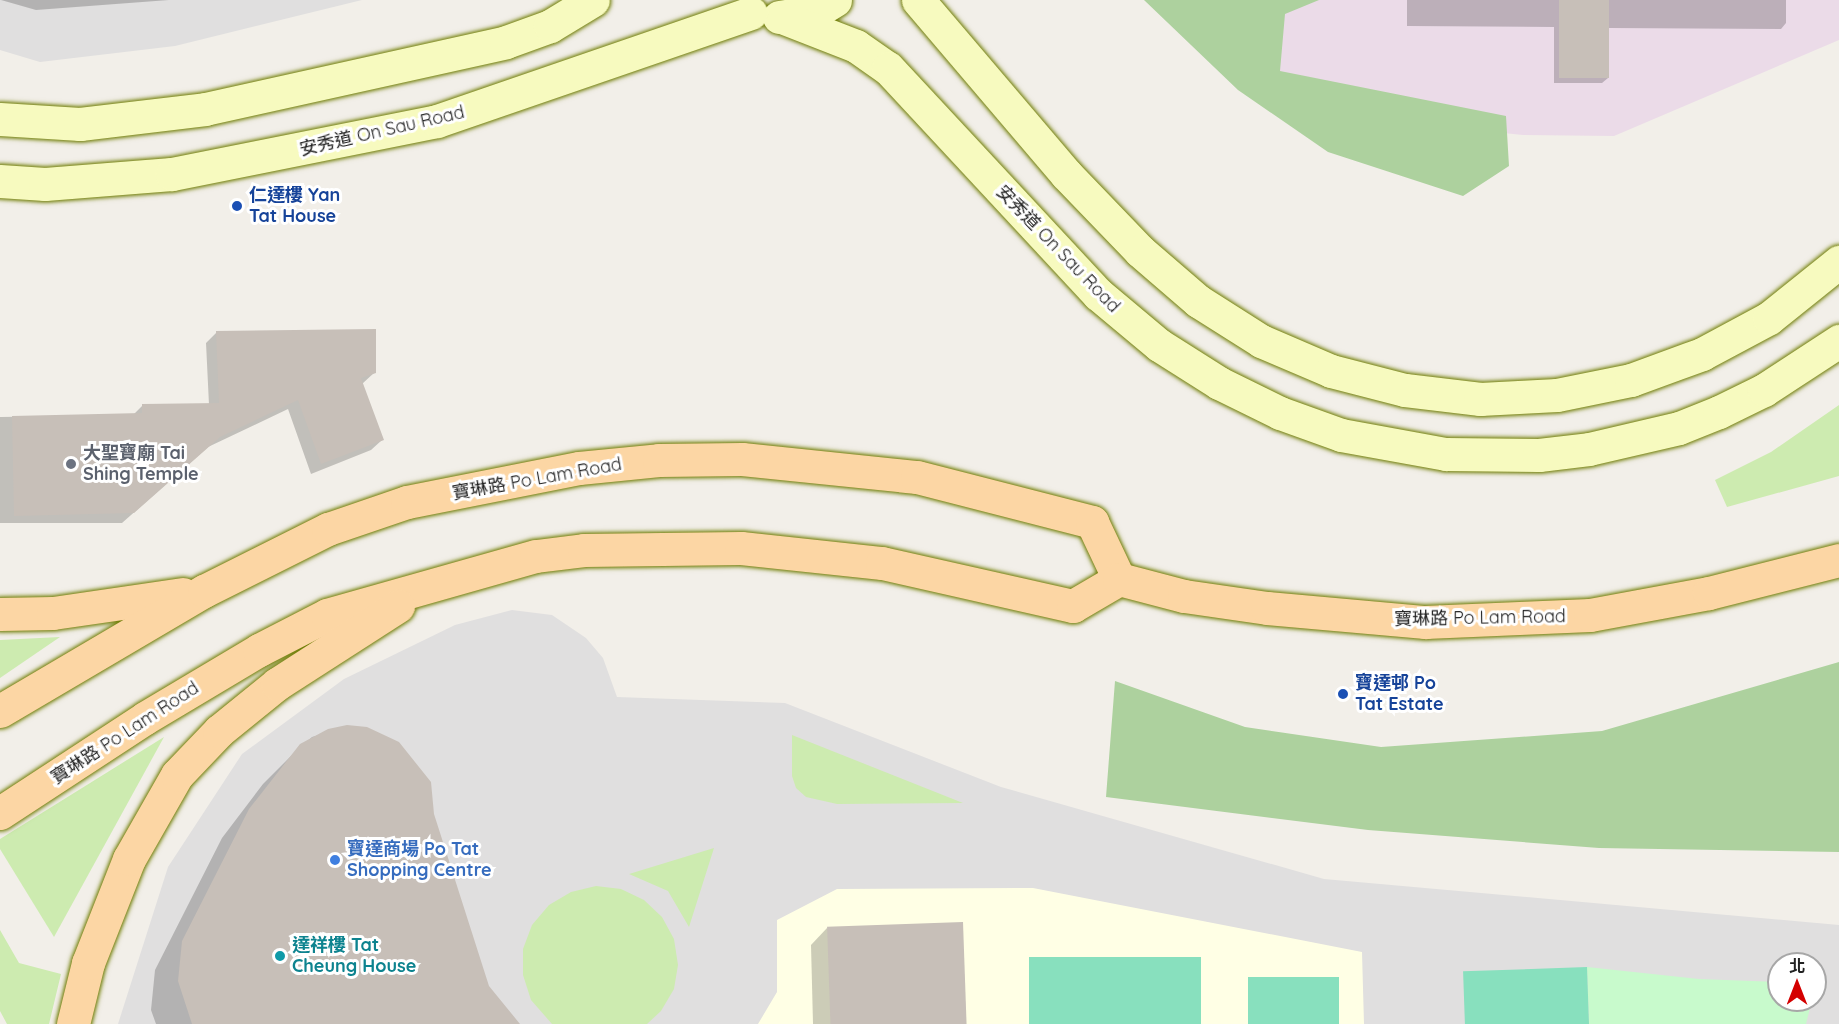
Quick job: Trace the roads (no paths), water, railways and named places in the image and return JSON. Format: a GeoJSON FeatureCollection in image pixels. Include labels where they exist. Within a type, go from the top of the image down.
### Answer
{"type":"FeatureCollection","features":[{"type":"Feature","properties":{"kind":"main road"},"geometry":{"type":"LineString","coordinates":[[0,118],[80,124],[205,109],[506,42],[550,26],[593,0]]}},
{"type":"Feature","properties":{"kind":"main road"},"geometry":{"type":"LineString","coordinates":[[737,7],[784,18],[818,11],[835,0]]}},
{"type":"Feature","properties":{"kind":"main road"},"geometry":{"type":"LineString","coordinates":[[918,0],[1066,174],[1140,250],[1207,306],[1261,341],[1331,371],[1405,390],[1480,399],[1557,395],[1631,380],[1702,354],[1769,318],[1839,262]]}},
{"type":"Feature","properties":{"kind":"main road","name":"安秀道 On Sau Road"},"geometry":{"type":"LineString","coordinates":[[0,181],[75,183],[172,174],[437,122],[737,7]]}},
{"type":"Feature","properties":{"kind":"main road","name":"安秀道 On Sau Road"},"geometry":{"type":"LineString","coordinates":[[784,18],[856,46],[888,68],[1098,294],[1160,345],[1219,383],[1280,413],[1341,435],[1446,454],[1528,456],[1589,449],[1679,428],[1719,412],[1764,390],[1839,341]]}},
{"type":"Feature","properties":{"kind":"main road","name":"寶琳路 Po Lam Road"},"geometry":{"type":"LineString","coordinates":[[0,711],[204,591],[328,529],[407,502],[579,468],[659,460],[742,459],[827,465],[917,477],[1092,522],[1119,579]]}},
{"type":"Feature","properties":{"kind":"main road","name":"寶琳路 Po Lam Road"},"geometry":{"type":"LineString","coordinates":[[0,813],[145,718],[259,650],[327,615],[433,584],[558,553],[741,548],[882,563],[1073,606],[1119,579],[1184,596],[1313,614],[1473,622],[1590,615],[1709,593],[1839,560]]}},
{"type":"Feature","properties":{"kind":"main road"},"geometry":{"type":"LineString","coordinates":[[73,1024],[88,963],[129,859],[177,775],[219,731],[277,684],[433,584]]}},
{"type":"Feature","properties":{"kind":"main road"},"geometry":{"type":"LineString","coordinates":[[0,614],[53,613],[204,591]]}},
{"type":"Feature","properties":{"kind":"place","name":"仁達樓 Yan Tat House"},"geometry":{"type":"Point","coordinates":[237,206]}},
{"type":"Feature","properties":{"kind":"place","name":"大聖寶廟 Tai Shing Temple"},"geometry":{"type":"Point","coordinates":[71,464]}},
{"type":"Feature","properties":{"kind":"place","name":"寶達邨 Po Tat Estate"},"geometry":{"type":"Point","coordinates":[1343,694]}},
{"type":"Feature","properties":{"kind":"place","name":"寶達商場 Po Tat Shopping Centre"},"geometry":{"type":"Point","coordinates":[335,860]}},
{"type":"Feature","properties":{"kind":"place","name":"達祥樓 Tat Cheung House"},"geometry":{"type":"Point","coordinates":[280,956]}}]}
